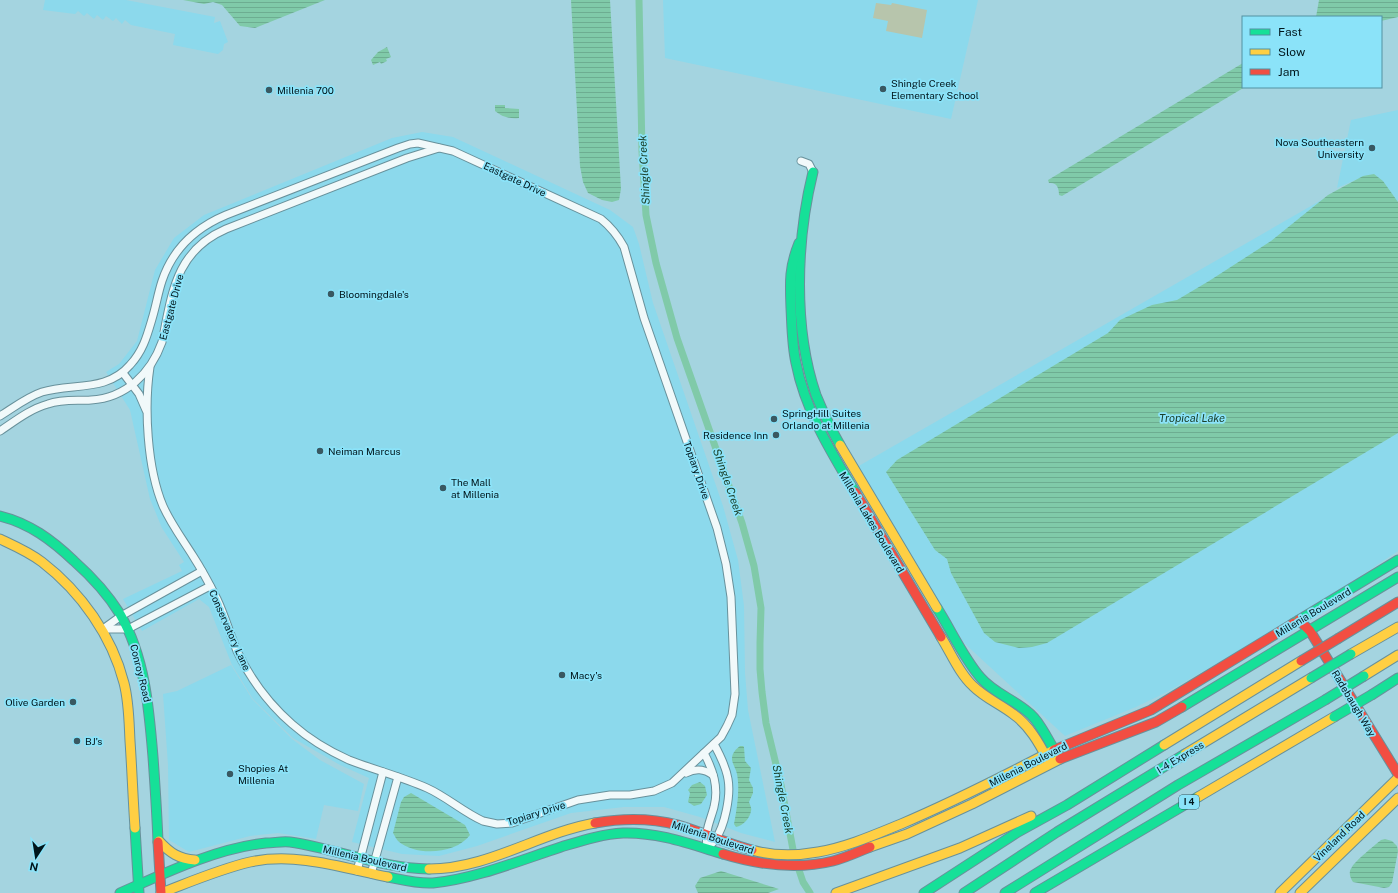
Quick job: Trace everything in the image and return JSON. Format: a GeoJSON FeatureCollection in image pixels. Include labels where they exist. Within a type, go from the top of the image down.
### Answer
{"type":"FeatureCollection","features":[{"type":"Feature","properties":{"kind":"main road","name":"Millenia Lakes Boulevard"},"geometry":{"type":"LineString","coordinates":[[813,172],[808,188],[801,238],[793,258],[790,275],[792,336],[800,379],[809,407],[843,473],[965,677],[985,696],[1014,714],[1025,724],[1049,752],[1059,760]]}},
{"type":"Feature","properties":{"kind":"main road","name":"Conroy Road"},"geometry":{"type":"LineString","coordinates":[[0,516],[24,524],[66,552],[106,592],[122,616],[128,629],[145,682],[150,712],[161,893]]}},
{"type":"Feature","properties":{"kind":"main road","name":"Conroy Road"},"geometry":{"type":"LineString","coordinates":[[0,539],[29,554],[52,571],[73,590],[103,630],[123,680],[128,710],[139,889]]}},
{"type":"Feature","properties":{"kind":"main road","name":"Millenia Boulevard"},"geometry":{"type":"LineString","coordinates":[[120,893],[139,889],[160,876],[222,851],[253,844],[288,842],[329,850],[400,868],[440,869],[463,865],[577,826],[618,819],[643,819],[666,822],[751,851],[782,855],[809,854],[837,848],[895,827],[954,800],[1049,752],[1151,710],[1398,560]]}},
{"type":"Feature","properties":{"kind":"main road","name":"Millenia Boulevard"},"geometry":{"type":"LineString","coordinates":[[161,893],[233,867],[263,860],[288,859],[318,862],[406,881],[432,883],[459,879],[531,858],[586,839],[631,833],[657,835],[748,861],[785,866],[811,865],[839,859],[907,834],[972,804],[1050,764],[1156,722],[1398,577]]}},
{"type":"Feature","properties":{"kind":"main road"},"geometry":{"type":"LineString","coordinates":[[924,893],[1018,832],[1067,805],[1398,602]]}},
{"type":"Feature","properties":{"kind":"main road","name":"Radebaugh Way"},"geometry":{"type":"LineString","coordinates":[[1308,615],[1310,631]]}},
{"type":"Feature","properties":{"kind":"main road","name":"Radebaugh Way"},"geometry":{"type":"LineString","coordinates":[[1299,620],[1310,631],[1398,774]]}},
{"type":"Feature","properties":{"kind":"main road","name":"I-4 Express"},"geometry":{"type":"LineString","coordinates":[[964,893],[1057,832],[1398,627]]}},
{"type":"Feature","properties":{"kind":"main road"},"geometry":{"type":"LineString","coordinates":[[1005,893],[1178,785],[1325,700],[1398,655]]}},
{"type":"Feature","properties":{"kind":"main road","name":"I 4"},"geometry":{"type":"LineString","coordinates":[[1035,893],[1398,678]]}},
{"type":"Feature","properties":{"kind":"main road","name":"Millenia Lakes Boulevard"},"geometry":{"type":"LineString","coordinates":[[1049,752],[1050,764]]}},
{"type":"Feature","properties":{"kind":"main road","name":"Vineland Road"},"geometry":{"type":"LineString","coordinates":[[1280,893],[1398,778]]}},
{"type":"Feature","properties":{"kind":"main road","name":"Vineland Road"},"geometry":{"type":"LineString","coordinates":[[1300,893],[1398,798]]}},
{"type":"Feature","properties":{"kind":"main road"},"geometry":{"type":"LineString","coordinates":[[836,893],[888,875],[968,844],[1034,814],[1067,805]]}},
{"type":"Feature","properties":{"kind":"main road"},"geometry":{"type":"LineString","coordinates":[[159,841],[173,855],[184,859],[199,860]]}},
{"type":"Feature","properties":{"kind":"street","name":"Eastgate Drive"},"geometry":{"type":"LineString","coordinates":[[0,416],[25,400],[41,393],[52,390],[98,385],[123,373],[140,353],[146,341],[162,280],[172,259],[187,239],[204,226],[232,213],[398,148],[410,144],[418,144],[453,151],[589,213]]}},
{"type":"Feature","properties":{"kind":"street","name":"Eastgate Drive"},"geometry":{"type":"LineString","coordinates":[[0,431],[37,407],[62,401],[101,399],[132,386],[139,380],[150,367],[162,342],[176,279],[185,263],[206,240],[224,229],[407,158],[439,148]]}},
{"type":"Feature","properties":{"kind":"street"},"geometry":{"type":"LineString","coordinates":[[801,161],[809,164],[813,172]]}},
{"type":"Feature","properties":{"kind":"street","name":"Topiary Drive"},"geometry":{"type":"LineString","coordinates":[[398,777],[434,791],[482,821],[504,824],[519,821],[578,800],[610,795],[630,795],[654,791],[672,783],[714,744],[727,726],[732,715],[735,694],[732,608],[728,577],[717,528],[644,318],[624,247],[611,227],[601,219],[589,213]]}},
{"type":"Feature","properties":{"kind":"street"},"geometry":{"type":"LineString","coordinates":[[148,420],[147,396],[150,367]]}},
{"type":"Feature","properties":{"kind":"street"},"geometry":{"type":"LineString","coordinates":[[123,373],[142,401],[148,420]]}},
{"type":"Feature","properties":{"kind":"street","name":"Conservatory Lane"},"geometry":{"type":"LineString","coordinates":[[148,420],[152,465],[163,505],[175,530],[210,586],[248,672],[264,695],[305,734],[332,751],[348,759],[398,777]]}},
{"type":"Feature","properties":{"kind":"street"},"geometry":{"type":"LineString","coordinates":[[103,630],[122,616],[202,571]]}},
{"type":"Feature","properties":{"kind":"street"},"geometry":{"type":"LineString","coordinates":[[103,630],[128,629],[210,586]]}},
{"type":"Feature","properties":{"kind":"street"},"geometry":{"type":"LineString","coordinates":[[706,849],[716,839],[727,808],[729,790],[726,770],[714,744]]}},
{"type":"Feature","properties":{"kind":"street"},"geometry":{"type":"LineString","coordinates":[[704,753],[711,766],[716,788],[716,796],[705,835],[706,849]]}},
{"type":"Feature","properties":{"kind":"street","name":"Topiary Drive"},"geometry":{"type":"LineString","coordinates":[[680,776],[701,769],[713,775]]}},
{"type":"Feature","properties":{"kind":"street"},"geometry":{"type":"LineString","coordinates":[[357,871],[383,772]]}},
{"type":"Feature","properties":{"kind":"street"},"geometry":{"type":"LineString","coordinates":[[371,874],[398,777]]}},
{"type":"Feature","properties":{"kind":"shaded area"},"geometry":{"type":"Polygon","coordinates":[[[45,0],[126,0],[215,17],[214,23],[220,21],[228,42],[224,44],[223,50],[218,54],[173,45],[175,34],[131,25],[125,20],[122,24],[116,18],[113,21],[106,16],[103,20],[97,15],[94,19],[87,13],[84,16],[78,11],[75,14],[43,10],[45,0]]]}},
{"type":"Feature","properties":{"kind":"shaded area","name":"Shingle Creek Elementary School"},"geometry":{"type":"Polygon","coordinates":[[[663,0],[978,0],[951,119],[665,58],[663,0]]]}},
{"type":"Feature","properties":{"kind":"shaded area"},"geometry":{"type":"Polygon","coordinates":[[[876,3],[891,5],[892,3],[927,10],[922,38],[886,31],[888,21],[873,18],[876,3]]]}},
{"type":"Feature","properties":{"kind":"shaded area","name":"Tropical Lake"},"geometry":{"type":"Polygon","coordinates":[[[1398,110],[1398,551],[1316,606],[1165,693],[1136,707],[1065,736],[964,643],[857,467],[1358,179],[1337,188],[1351,120],[1398,110]]]}},
{"type":"Feature","properties":{"kind":"shaded area","name":"The Mall at Millenia"},"geometry":{"type":"Polygon","coordinates":[[[422,132],[453,137],[610,210],[633,227],[639,244],[653,303],[723,506],[738,560],[744,606],[745,673],[748,710],[775,842],[741,833],[700,817],[664,807],[624,807],[571,813],[477,846],[439,856],[402,854],[352,842],[369,778],[340,765],[293,738],[253,699],[232,665],[209,607],[199,599],[142,631],[123,599],[182,571],[179,565],[184,562],[162,528],[150,499],[130,410],[106,372],[119,364],[137,341],[155,270],[174,238],[204,215],[392,138],[422,132]]]}},
{"type":"Feature","properties":{"kind":"shaded area"},"geometry":{"type":"Polygon","coordinates":[[[231,665],[252,699],[292,739],[320,760],[364,784],[358,811],[324,805],[316,839],[278,833],[250,836],[189,852],[169,840],[168,765],[163,694],[177,691],[231,665]]]}},
{"type":"Feature","properties":{"kind":"water"},"geometry":{"type":"Polygon","coordinates":[[[183,0],[325,0],[255,28],[240,26],[222,5],[213,2],[204,4],[183,0]]]}},
{"type":"Feature","properties":{"kind":"water"},"geometry":{"type":"Polygon","coordinates":[[[571,0],[610,0],[621,189],[619,200],[612,202],[602,200],[588,193],[583,182],[580,166],[571,0]]]}},
{"type":"Feature","properties":{"kind":"water"},"geometry":{"type":"Polygon","coordinates":[[[1319,0],[1398,0],[1398,17],[1382,21],[1382,16],[1316,16],[1319,0]]]}},
{"type":"Feature","properties":{"kind":"water"},"geometry":{"type":"Polygon","coordinates":[[[387,47],[391,57],[386,59],[387,61],[381,64],[380,62],[373,65],[371,60],[378,52],[387,47]]]}},
{"type":"Feature","properties":{"kind":"water"},"geometry":{"type":"Polygon","coordinates":[[[1242,64],[1242,88],[1243,88],[1062,196],[1059,195],[1056,185],[1054,183],[1049,183],[1048,180],[1242,64]]]}},
{"type":"Feature","properties":{"kind":"water"},"geometry":{"type":"Polygon","coordinates":[[[495,105],[505,105],[505,108],[519,109],[519,118],[509,118],[500,115],[495,111],[495,105]]]}},
{"type":"Feature","properties":{"kind":"water","name":"Tropical Lake"},"geometry":{"type":"Polygon","coordinates":[[[1374,174],[1383,181],[1398,202],[1398,433],[1047,643],[1032,647],[1019,648],[995,642],[984,633],[951,573],[947,559],[935,550],[886,472],[897,460],[1108,333],[1120,320],[1152,305],[1177,300],[1271,241],[1328,195],[1363,176],[1374,174]]]}},
{"type":"Feature","properties":{"kind":"water"},"geometry":{"type":"Polygon","coordinates":[[[740,746],[744,747],[745,761],[751,768],[749,780],[753,788],[753,793],[749,802],[751,809],[749,816],[744,823],[736,827],[734,824],[738,799],[738,780],[732,759],[734,751],[740,746]]]}},
{"type":"Feature","properties":{"kind":"water"},"geometry":{"type":"Polygon","coordinates":[[[700,782],[705,786],[707,795],[701,804],[694,806],[688,802],[690,793],[688,790],[692,785],[700,782]]]}},
{"type":"Feature","properties":{"kind":"water"},"geometry":{"type":"Polygon","coordinates":[[[411,793],[465,825],[470,835],[464,841],[455,846],[436,851],[415,849],[398,841],[393,833],[401,802],[404,797],[411,793]]]}},
{"type":"Feature","properties":{"kind":"water"},"geometry":{"type":"Polygon","coordinates":[[[1385,839],[1392,841],[1397,846],[1398,851],[1392,883],[1389,887],[1384,888],[1353,882],[1350,873],[1354,864],[1381,840],[1385,839]]]}},
{"type":"Feature","properties":{"kind":"water"},"geometry":{"type":"Polygon","coordinates":[[[721,871],[779,889],[768,893],[698,893],[695,886],[700,878],[721,871]]]}},
{"type":"Feature","properties":{"kind":"waterway","name":"Shingle Creek"},"geometry":{"type":"LineString","coordinates":[[639,0],[642,151],[646,215],[656,263],[677,338],[742,523],[754,566],[761,608],[760,669],[766,723],[781,785],[794,855],[803,882],[810,893]]}},
{"type":"Feature","properties":{"kind":"traffic: fast"},"geometry":{"type":"LineString","coordinates":[[813,172],[807,199],[800,255],[800,313],[803,342],[816,395],[840,445]]}},
{"type":"Feature","properties":{"kind":"traffic: fast"},"geometry":{"type":"LineString","coordinates":[[799,243],[793,260],[790,283],[792,336],[796,363],[800,380],[812,414],[828,446],[855,492]]}},
{"type":"Feature","properties":{"kind":"traffic: fast"},"geometry":{"type":"LineString","coordinates":[[0,516],[21,523],[40,533],[66,553],[104,592],[115,606],[128,630],[140,665],[150,720],[158,842]]}},
{"type":"Feature","properties":{"kind":"traffic: fast"},"geometry":{"type":"LineString","coordinates":[[1294,623],[1398,560]]}},
{"type":"Feature","properties":{"kind":"traffic: fast"},"geometry":{"type":"LineString","coordinates":[[1182,707],[1398,577]]}},
{"type":"Feature","properties":{"kind":"traffic: fast"},"geometry":{"type":"LineString","coordinates":[[937,608],[963,653],[981,678],[992,688],[1022,707],[1036,720],[1057,755]]}},
{"type":"Feature","properties":{"kind":"traffic: fast"},"geometry":{"type":"LineString","coordinates":[[1311,678],[1351,654]]}},
{"type":"Feature","properties":{"kind":"traffic: fast"},"geometry":{"type":"LineString","coordinates":[[1325,700],[1364,676]]}},
{"type":"Feature","properties":{"kind":"traffic: fast"},"geometry":{"type":"LineString","coordinates":[[1373,694],[1398,678]]}},
{"type":"Feature","properties":{"kind":"traffic: fast"},"geometry":{"type":"LineString","coordinates":[[1334,717],[1373,694]]}},
{"type":"Feature","properties":{"kind":"traffic: fast"},"geometry":{"type":"LineString","coordinates":[[1005,893],[1178,785],[1325,700]]}},
{"type":"Feature","properties":{"kind":"traffic: fast"},"geometry":{"type":"LineString","coordinates":[[924,893],[1018,832],[1067,805],[1164,745]]}},
{"type":"Feature","properties":{"kind":"traffic: fast"},"geometry":{"type":"LineString","coordinates":[[964,893],[1057,832],[1185,754]]}},
{"type":"Feature","properties":{"kind":"traffic: fast"},"geometry":{"type":"LineString","coordinates":[[1035,893],[1198,797]]}},
{"type":"Feature","properties":{"kind":"traffic: fast"},"geometry":{"type":"LineString","coordinates":[[135,828],[139,893]]}},
{"type":"Feature","properties":{"kind":"traffic: fast"},"geometry":{"type":"LineString","coordinates":[[388,877],[422,883],[449,881],[465,878],[498,868],[584,840],[623,833],[649,834],[723,854]]}},
{"type":"Feature","properties":{"kind":"traffic: fast"},"geometry":{"type":"LineString","coordinates":[[120,893],[192,862],[229,850],[266,843],[290,842],[376,862],[411,868],[429,869]]}},
{"type":"Feature","properties":{"kind":"traffic: slow"},"geometry":{"type":"LineString","coordinates":[[840,445],[937,608]]}},
{"type":"Feature","properties":{"kind":"traffic: slow"},"geometry":{"type":"LineString","coordinates":[[0,539],[37,558],[70,587],[93,616],[112,648],[119,666],[127,697],[135,828]]}},
{"type":"Feature","properties":{"kind":"traffic: slow"},"geometry":{"type":"LineString","coordinates":[[1351,654],[1398,627]]}},
{"type":"Feature","properties":{"kind":"traffic: slow"},"geometry":{"type":"LineString","coordinates":[[941,637],[959,669],[968,681],[982,694],[1019,718],[1029,729],[1048,760]]}},
{"type":"Feature","properties":{"kind":"traffic: slow"},"geometry":{"type":"LineString","coordinates":[[1364,676],[1398,655]]}},
{"type":"Feature","properties":{"kind":"traffic: slow"},"geometry":{"type":"LineString","coordinates":[[1164,745],[1301,661]]}},
{"type":"Feature","properties":{"kind":"traffic: slow"},"geometry":{"type":"LineString","coordinates":[[1185,754],[1311,678]]}},
{"type":"Feature","properties":{"kind":"traffic: slow"},"geometry":{"type":"LineString","coordinates":[[1198,797],[1334,717]]}},
{"type":"Feature","properties":{"kind":"traffic: slow"},"geometry":{"type":"LineString","coordinates":[[752,850],[785,855],[818,852],[850,844],[940,807],[1054,750]]}},
{"type":"Feature","properties":{"kind":"traffic: slow"},"geometry":{"type":"LineString","coordinates":[[870,847],[907,834],[972,804],[1060,759]]}},
{"type":"Feature","properties":{"kind":"traffic: slow"},"geometry":{"type":"LineString","coordinates":[[1280,893],[1398,778]]}},
{"type":"Feature","properties":{"kind":"traffic: slow"},"geometry":{"type":"LineString","coordinates":[[1300,893],[1398,798]]}},
{"type":"Feature","properties":{"kind":"traffic: slow"},"geometry":{"type":"LineString","coordinates":[[836,893],[960,848],[1031,816]]}},
{"type":"Feature","properties":{"kind":"traffic: slow"},"geometry":{"type":"LineString","coordinates":[[429,869],[472,863],[493,857],[554,834],[595,823]]}},
{"type":"Feature","properties":{"kind":"traffic: slow"},"geometry":{"type":"LineString","coordinates":[[159,841],[175,855],[195,860]]}},
{"type":"Feature","properties":{"kind":"traffic: slow"},"geometry":{"type":"LineString","coordinates":[[161,893],[228,868],[267,859],[320,862],[388,877]]}},
{"type":"Feature","properties":{"kind":"traffic: jam"},"geometry":{"type":"LineString","coordinates":[[855,492],[941,637]]}},
{"type":"Feature","properties":{"kind":"traffic: jam"},"geometry":{"type":"LineString","coordinates":[[1339,638],[1398,602]]}},
{"type":"Feature","properties":{"kind":"traffic: jam"},"geometry":{"type":"LineString","coordinates":[[1299,620],[1310,631],[1398,774]]}},
{"type":"Feature","properties":{"kind":"traffic: jam"},"geometry":{"type":"LineString","coordinates":[[1054,750],[1151,710],[1294,623]]}},
{"type":"Feature","properties":{"kind":"traffic: jam"},"geometry":{"type":"LineString","coordinates":[[1301,661],[1339,638]]}},
{"type":"Feature","properties":{"kind":"traffic: jam"},"geometry":{"type":"LineString","coordinates":[[1060,759],[1156,722],[1182,707]]}},
{"type":"Feature","properties":{"kind":"traffic: jam"},"geometry":{"type":"LineString","coordinates":[[595,823],[616,820],[658,821],[678,825],[733,845],[752,850]]}},
{"type":"Feature","properties":{"kind":"traffic: jam"},"geometry":{"type":"LineString","coordinates":[[158,842],[161,893]]}},
{"type":"Feature","properties":{"kind":"traffic: jam"},"geometry":{"type":"LineString","coordinates":[[723,854],[750,861],[791,866],[819,864],[838,860],[870,847]]}},
{"type":"Feature","properties":{"kind":"place","name":"Shingle Creek Elementary School"},"geometry":{"type":"Point","coordinates":[883,89]}},
{"type":"Feature","properties":{"kind":"place","name":"Millenia 700"},"geometry":{"type":"Point","coordinates":[269,90]}},
{"type":"Feature","properties":{"kind":"place","name":"Nova Southeastern University"},"geometry":{"type":"Point","coordinates":[1372,148]}},
{"type":"Feature","properties":{"kind":"place","name":"Bloomingdale's"},"geometry":{"type":"Point","coordinates":[331,294]}},
{"type":"Feature","properties":{"kind":"place","name":"SpringHill Suites Orlando at Millenia"},"geometry":{"type":"Point","coordinates":[774,419]}},
{"type":"Feature","properties":{"kind":"place","name":"Residence Inn"},"geometry":{"type":"Point","coordinates":[776,435]}},
{"type":"Feature","properties":{"kind":"place","name":"Neiman Marcus"},"geometry":{"type":"Point","coordinates":[320,451]}},
{"type":"Feature","properties":{"kind":"place","name":"The Mall at Millenia"},"geometry":{"type":"Point","coordinates":[443,488]}},
{"type":"Feature","properties":{"kind":"place","name":"Macy's"},"geometry":{"type":"Point","coordinates":[562,675]}},
{"type":"Feature","properties":{"kind":"place","name":"Olive Garden"},"geometry":{"type":"Point","coordinates":[73,702]}},
{"type":"Feature","properties":{"kind":"place","name":"BJ's"},"geometry":{"type":"Point","coordinates":[77,741]}},
{"type":"Feature","properties":{"kind":"place","name":"Shopies At Millenia"},"geometry":{"type":"Point","coordinates":[230,774]}}]}
